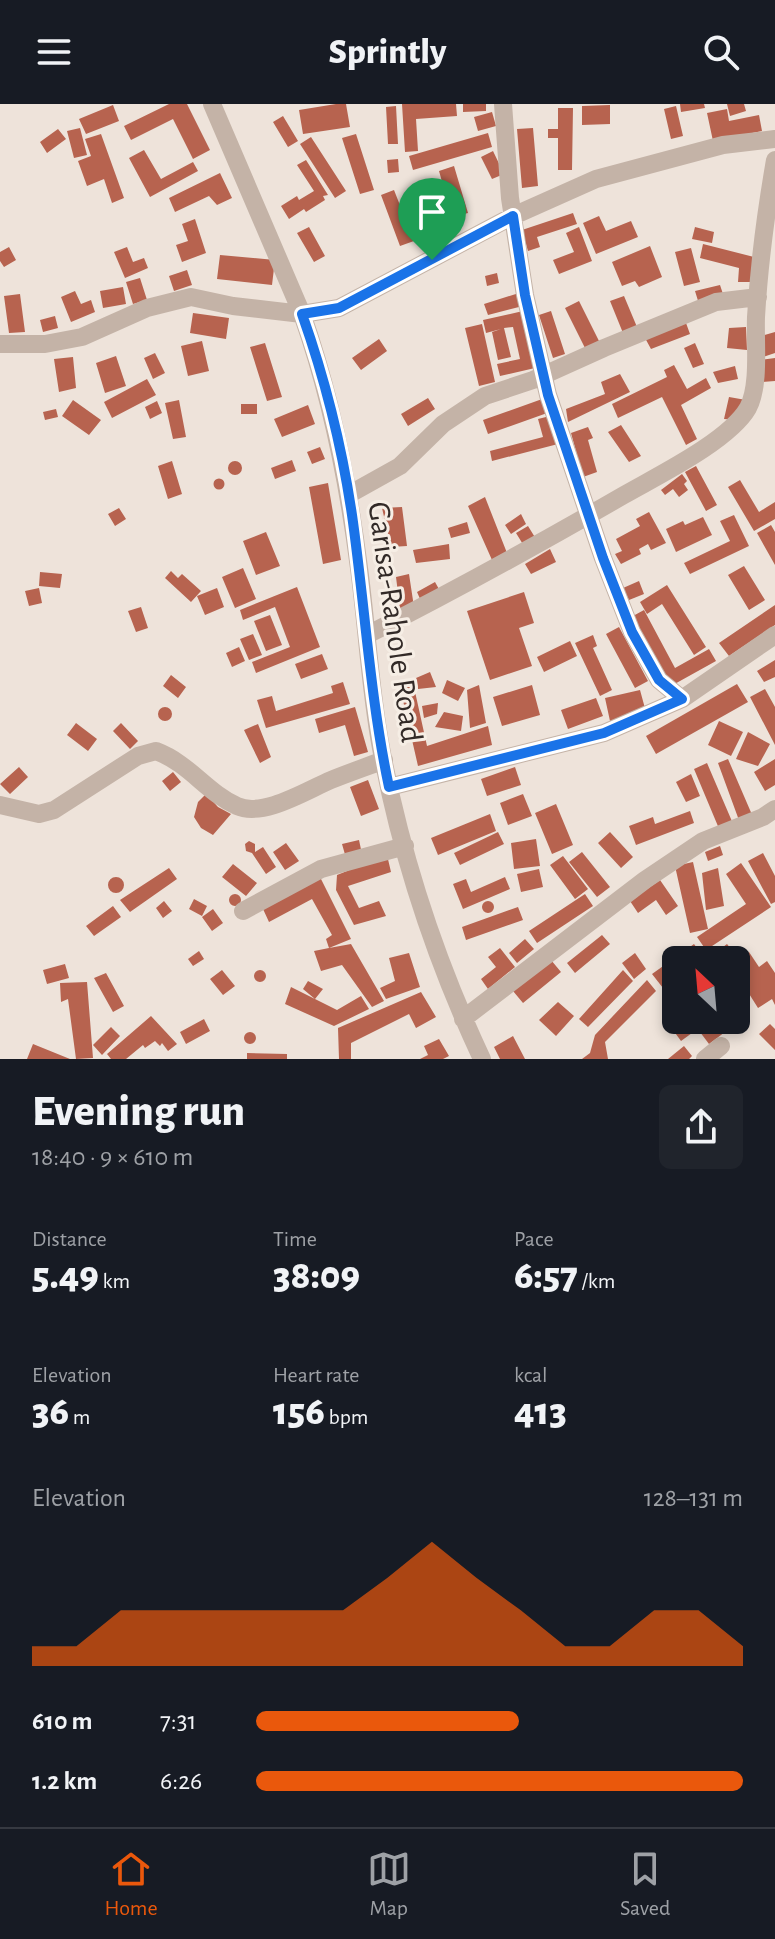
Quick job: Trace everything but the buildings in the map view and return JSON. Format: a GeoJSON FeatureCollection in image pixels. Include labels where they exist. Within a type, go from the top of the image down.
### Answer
{"type":"FeatureCollection","features":[{"type":"Feature","properties":{"kind":"street","name":"Garisa-Rahole Road"},"geometry":{"type":"LineString","coordinates":[[212,104],[302,314],[324,384],[348,495],[374,703],[389,787],[432,940],[482,1059]]}},
{"type":"Feature","properties":{"kind":"street"},"geometry":{"type":"LineString","coordinates":[[503,104],[513,216],[525,295],[544,375],[589,515],[632,632],[659,680],[682,699]]}},
{"type":"Feature","properties":{"kind":"street"},"geometry":{"type":"LineString","coordinates":[[0,344],[45,344],[82,337],[147,308],[191,297],[233,306],[302,314],[339,308],[513,216],[596,179],[723,145],[775,139]]}},
{"type":"Feature","properties":{"kind":"street"},"geometry":{"type":"LineString","coordinates":[[367,635],[448,594],[589,515],[716,439],[734,424],[748,407],[755,375],[765,214],[775,160]]}},
{"type":"Feature","properties":{"kind":"street"},"geometry":{"type":"LineString","coordinates":[[348,495],[400,466],[443,424],[485,396],[544,375],[716,302],[758,297]]}},
{"type":"Feature","properties":{"kind":"street"},"geometry":{"type":"LineString","coordinates":[[389,787],[604,733],[682,699],[775,635]]}},
{"type":"Feature","properties":{"kind":"street"},"geometry":{"type":"LineString","coordinates":[[0,805],[39,814],[54,810],[138,756],[156,751],[185,765],[212,790],[240,808],[265,808],[287,801],[384,760]]}},
{"type":"Feature","properties":{"kind":"street"},"geometry":{"type":"LineString","coordinates":[[463,1019],[645,880],[703,841],[763,817],[775,809]]}},
{"type":"Feature","properties":{"kind":"street"},"geometry":{"type":"LineString","coordinates":[[243,911],[321,869],[405,846]]}},
{"type":"Feature","properties":{"kind":"street"},"geometry":{"type":"LineString","coordinates":[[705,1059],[721,1046]]}},
{"type":"Feature","properties":{"kind":"route"},"geometry":{"type":"LineString","coordinates":[[513,216],[525,295],[548,395],[603,558],[632,632],[659,680],[682,699],[604,733],[389,787],[374,703],[359,567],[340,451],[315,349],[302,314],[339,308],[432,260],[513,216]]}}]}
